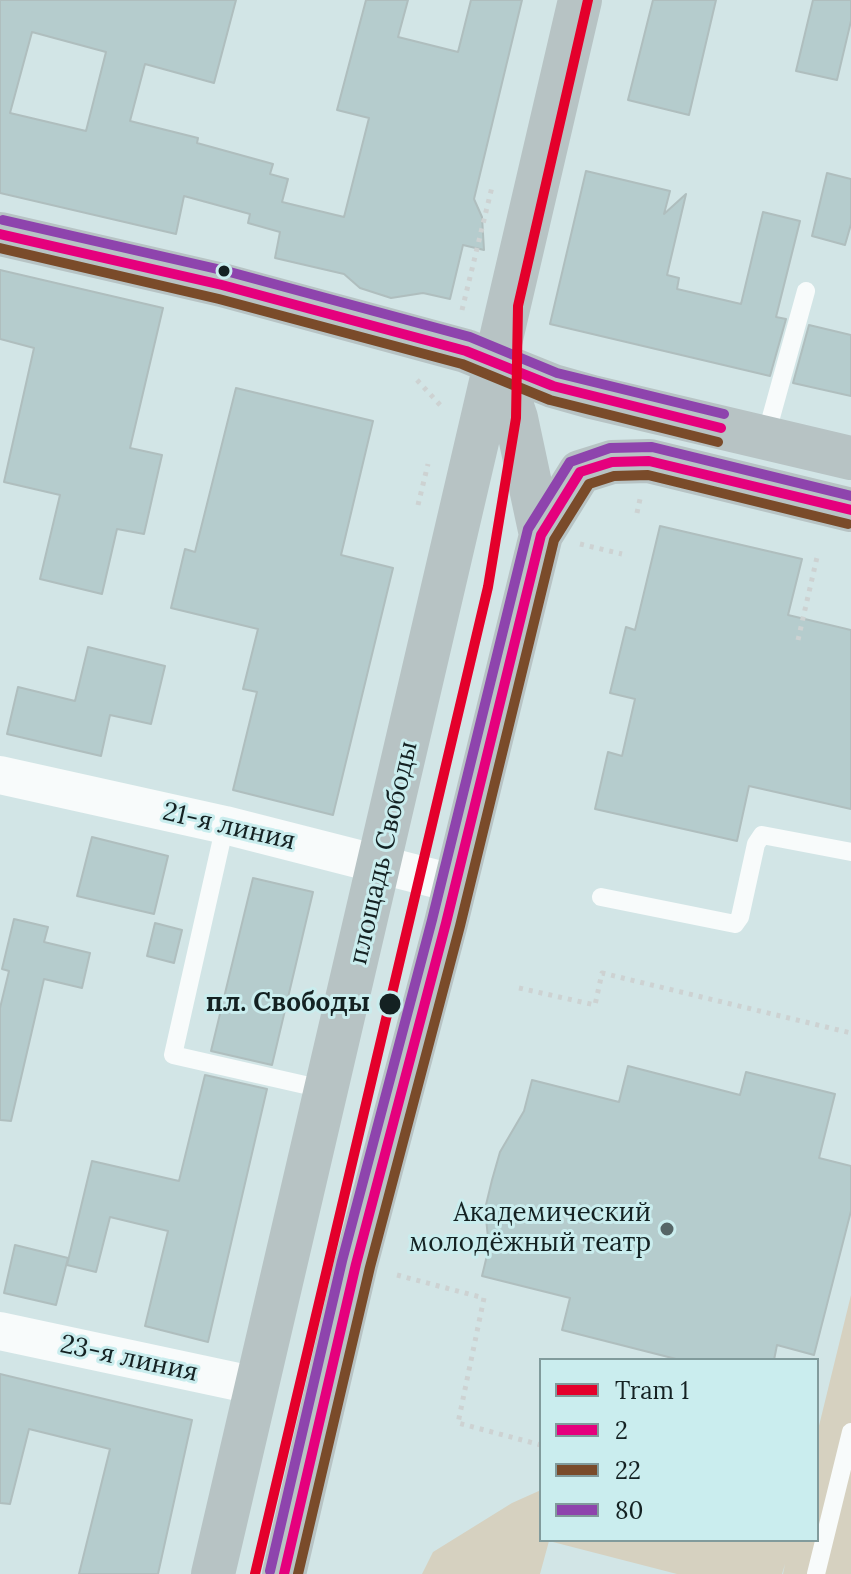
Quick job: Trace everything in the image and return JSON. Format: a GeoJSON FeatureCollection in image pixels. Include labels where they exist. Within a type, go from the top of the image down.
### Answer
{"type":"FeatureCollection","features":[{"type":"Feature","properties":{"kind":"main road","name":"площадь Свободы"},"geometry":{"type":"LineString","coordinates":[[213,1574],[498,365],[580,0]]}},
{"type":"Feature","properties":{"kind":"main road"},"geometry":{"type":"LineString","coordinates":[[0,234],[222,285],[400,333],[592,397],[851,458]]}},
{"type":"Feature","properties":{"kind":"main road"},"geometry":{"type":"LineString","coordinates":[[498,365],[557,538]]}},
{"type":"Feature","properties":{"kind":"main road"},"geometry":{"type":"LineString","coordinates":[[284,1574],[356,1264],[456,884],[557,538],[580,472],[612,462],[649,461],[851,510]]}},
{"type":"Feature","properties":{"kind":"street","name":"21-я линия"},"geometry":{"type":"LineString","coordinates":[[0,775],[225,825],[456,884]]}},
{"type":"Feature","properties":{"kind":"street","name":"23-я линия"},"geometry":{"type":"LineString","coordinates":[[0,1331],[257,1386]]}},
{"type":"Feature","properties":{"kind":"lane"},"geometry":{"type":"LineString","coordinates":[[765,439],[806,291]]}},
{"type":"Feature","properties":{"kind":"lane"},"geometry":{"type":"LineString","coordinates":[[225,825],[173,1055],[327,1090]]}},
{"type":"Feature","properties":{"kind":"lane"},"geometry":{"type":"LineString","coordinates":[[601,897],[735,924],[740,917],[756,844],[762,835],[851,852]]}},
{"type":"Feature","properties":{"kind":"lane"},"geometry":{"type":"LineString","coordinates":[[816,1574],[851,1432]]}},
{"type":"Feature","properties":{"kind":"path"},"geometry":{"type":"LineString","coordinates":[[400,333],[396,358],[443,405],[439,420]]}},
{"type":"Feature","properties":{"kind":"path"},"geometry":{"type":"LineString","coordinates":[[418,505],[428,462]]}},
{"type":"Feature","properties":{"kind":"path"},"geometry":{"type":"LineString","coordinates":[[557,538],[622,554]]}},
{"type":"Feature","properties":{"kind":"path"},"geometry":{"type":"LineString","coordinates":[[798,640],[818,553]]}},
{"type":"Feature","properties":{"kind":"path"},"geometry":{"type":"LineString","coordinates":[[519,988],[595,1005],[602,973],[851,1033]]}},
{"type":"Feature","properties":{"kind":"path"},"geometry":{"type":"LineString","coordinates":[[397,1275],[484,1298],[458,1423],[539,1444]]}},
{"type":"Feature","properties":{"kind":"shaded area"},"geometry":{"type":"Polygon","coordinates":[[[851,1295],[851,1574],[783,1574],[785,1564],[782,1574],[677,1574],[553,1542],[819,1542],[819,1426],[851,1295]]]}},
{"type":"Feature","properties":{"kind":"shaded area"},"geometry":{"type":"Polygon","coordinates":[[[539,1491],[539,1542],[549,1542],[540,1574],[422,1574],[433,1552],[512,1503],[539,1491]]]}},
{"type":"Feature","properties":{"kind":"building"},"geometry":{"type":"Polygon","coordinates":[[[0,0],[236,0],[214,83],[145,64],[130,121],[198,138],[197,143],[273,164],[270,174],[288,179],[282,202],[344,217],[369,118],[337,110],[366,0],[408,0],[398,37],[458,52],[471,0],[522,0],[474,199],[482,217],[484,250],[463,245],[450,299],[423,293],[391,298],[360,288],[344,274],[275,258],[280,232],[248,223],[250,214],[184,196],[176,234],[0,193],[0,0]],[[32,32],[10,113],[86,131],[106,52],[32,32]]]}},
{"type":"Feature","properties":{"kind":"building"},"geometry":{"type":"Polygon","coordinates":[[[653,0],[716,0],[689,115],[628,100],[653,0]]]}},
{"type":"Feature","properties":{"kind":"building"},"geometry":{"type":"Polygon","coordinates":[[[813,0],[851,0],[851,21],[837,80],[796,71],[813,0]]]}},
{"type":"Feature","properties":{"kind":"building"},"geometry":{"type":"Polygon","coordinates":[[[586,171],[670,191],[664,214],[686,194],[667,275],[679,278],[677,289],[741,304],[763,212],[800,221],[776,317],[786,319],[770,376],[550,324],[586,171]]]}},
{"type":"Feature","properties":{"kind":"building"},"geometry":{"type":"Polygon","coordinates":[[[827,173],[851,179],[851,224],[845,245],[812,236],[827,173]]]}},
{"type":"Feature","properties":{"kind":"building"},"geometry":{"type":"Polygon","coordinates":[[[0,270],[163,308],[130,448],[162,455],[144,534],[117,529],[102,594],[40,579],[60,495],[4,482],[34,348],[0,339],[0,270]]]}},
{"type":"Feature","properties":{"kind":"building"},"geometry":{"type":"Polygon","coordinates":[[[809,325],[851,335],[851,396],[793,383],[809,325]]]}},
{"type":"Feature","properties":{"kind":"building"},"geometry":{"type":"Polygon","coordinates":[[[236,388],[373,421],[341,555],[393,568],[333,815],[233,790],[257,692],[243,689],[258,629],[171,608],[185,549],[195,552],[236,388]]]}},
{"type":"Feature","properties":{"kind":"building"},"geometry":{"type":"Polygon","coordinates":[[[660,526],[802,559],[788,615],[851,630],[851,809],[749,786],[737,841],[595,809],[608,752],[622,756],[635,699],[610,693],[626,627],[635,630],[660,526]]]}},
{"type":"Feature","properties":{"kind":"building"},"geometry":{"type":"Polygon","coordinates":[[[88,647],[165,666],[151,724],[110,715],[101,756],[7,734],[18,687],[75,701],[88,647]]]}},
{"type":"Feature","properties":{"kind":"building"},"geometry":{"type":"Polygon","coordinates":[[[92,837],[168,856],[154,914],[77,896],[92,837]]]}},
{"type":"Feature","properties":{"kind":"building"},"geometry":{"type":"Polygon","coordinates":[[[253,878],[313,892],[272,1065],[211,1051],[253,878]]]}},
{"type":"Feature","properties":{"kind":"building"},"geometry":{"type":"Polygon","coordinates":[[[14,919],[48,927],[44,942],[90,953],[82,988],[44,979],[11,1121],[0,1120],[0,1008],[9,971],[2,969],[14,919]]]}},
{"type":"Feature","properties":{"kind":"building"},"geometry":{"type":"Polygon","coordinates":[[[155,923],[182,930],[174,963],[147,956],[155,923]]]}},
{"type":"Feature","properties":{"kind":"building","name":"Академический молодёжный театр"},"geometry":{"type":"Polygon","coordinates":[[[628,1066],[740,1095],[746,1072],[835,1094],[819,1158],[851,1166],[851,1211],[814,1355],[777,1345],[774,1358],[672,1358],[562,1330],[570,1298],[482,1276],[489,1247],[485,1209],[492,1180],[500,1152],[524,1111],[532,1080],[619,1102],[628,1066]]]}},
{"type":"Feature","properties":{"kind":"building"},"geometry":{"type":"Polygon","coordinates":[[[205,1075],[267,1089],[208,1342],[145,1326],[168,1231],[110,1217],[96,1272],[67,1265],[92,1161],[179,1181],[205,1075]]]}},
{"type":"Feature","properties":{"kind":"building"},"geometry":{"type":"Polygon","coordinates":[[[15,1245],[68,1258],[56,1305],[4,1293],[15,1245]]]}},
{"type":"Feature","properties":{"kind":"building"},"geometry":{"type":"Polygon","coordinates":[[[0,1374],[192,1420],[158,1574],[79,1574],[110,1449],[29,1429],[10,1504],[0,1503],[0,1374]]]}},
{"type":"Feature","properties":{"kind":"tram line","name":"1"},"geometry":{"type":"LineString","coordinates":[[255,1574],[488,587],[516,418],[518,306],[588,0]]}},
{"type":"Feature","properties":{"kind":"transit line","name":"80"},"geometry":{"type":"LineString","coordinates":[[3,220],[226,271],[470,337],[557,373],[724,414]]}},
{"type":"Feature","properties":{"kind":"transit line","name":"2"},"geometry":{"type":"LineString","coordinates":[[0,234],[222,285],[466,351],[553,386],[721,428]]}},
{"type":"Feature","properties":{"kind":"transit line","name":"22"},"geometry":{"type":"LineString","coordinates":[[0,248],[219,299],[462,364],[550,400],[718,442]]}},
{"type":"Feature","properties":{"kind":"transit line","name":"80"},"geometry":{"type":"LineString","coordinates":[[270,1571],[342,1261],[432,920],[528,529],[570,462],[610,448],[652,447],[851,496]]}},
{"type":"Feature","properties":{"kind":"transit line","name":"2"},"geometry":{"type":"LineString","coordinates":[[284,1574],[356,1264],[446,923],[541,535],[580,472],[612,462],[649,461],[851,510]]}},
{"type":"Feature","properties":{"kind":"transit line","name":"22"},"geometry":{"type":"LineString","coordinates":[[298,1574],[370,1267],[460,926],[554,540],[589,484],[614,476],[648,475],[848,524]]}},
{"type":"Feature","properties":{"kind":"place","name":"пл. Свободы"},"geometry":{"type":"Point","coordinates":[390,1004]}},
{"type":"Feature","properties":{"kind":"place","name":"Академический молодёжный театр"},"geometry":{"type":"Point","coordinates":[667,1229]}}]}
